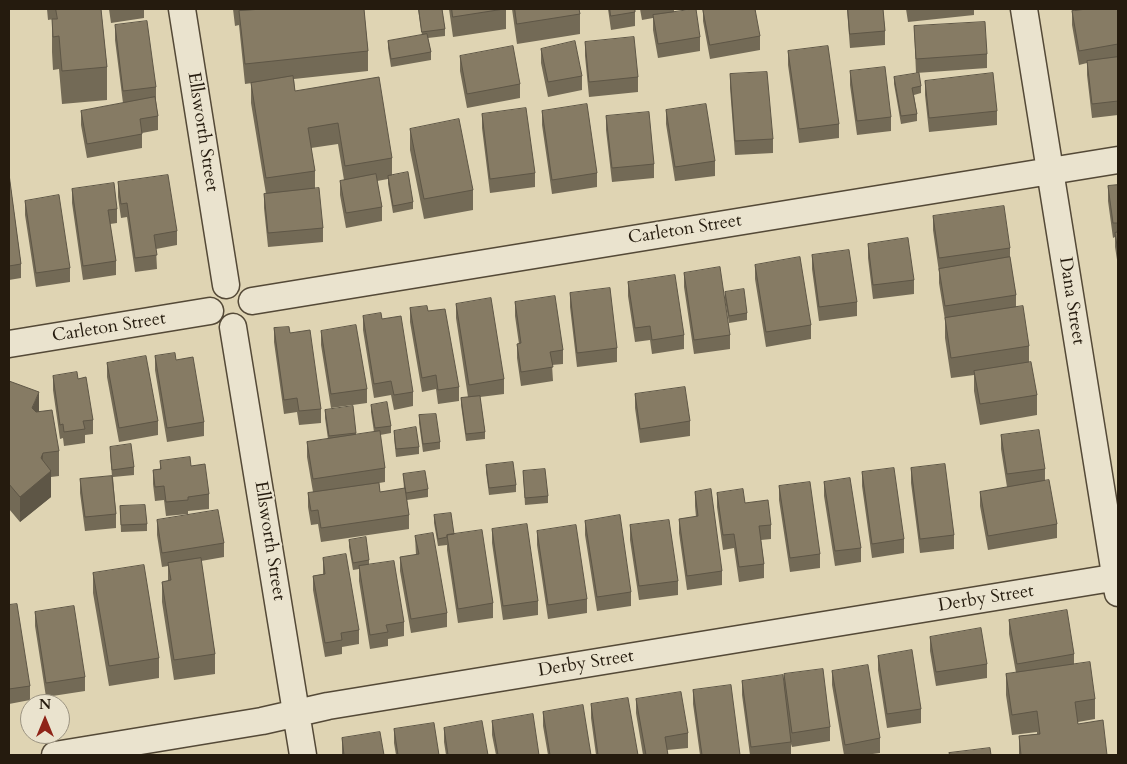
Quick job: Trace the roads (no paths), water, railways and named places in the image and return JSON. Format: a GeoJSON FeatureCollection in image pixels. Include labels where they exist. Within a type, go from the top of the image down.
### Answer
{"type":"FeatureCollection","features":[{"type":"Feature","properties":{"kind":"street","name":"Ellsworth Street"},"geometry":{"type":"LineString","coordinates":[[182,9],[226,284]]}},
{"type":"Feature","properties":{"kind":"street","name":"Dana Street"},"geometry":{"type":"LineString","coordinates":[[1024,9],[1117,583]]}},
{"type":"Feature","properties":{"kind":"street","name":"Carleton Street"},"geometry":{"type":"LineString","coordinates":[[252,300],[1118,160]]}},
{"type":"Feature","properties":{"kind":"street"},"geometry":{"type":"LineString","coordinates":[[226,284],[239,286],[250,295],[252,300],[252,308],[246,321],[233,327],[217,322],[210,312],[211,298],[214,291],[226,284]]}},
{"type":"Feature","properties":{"kind":"street","name":"Carleton Street"},"geometry":{"type":"LineString","coordinates":[[9,344],[210,312]]}},
{"type":"Feature","properties":{"kind":"street","name":"Ellsworth Street"},"geometry":{"type":"LineString","coordinates":[[233,327],[303,755]]}},
{"type":"Feature","properties":{"kind":"street","name":"Derby Street"},"geometry":{"type":"LineString","coordinates":[[55,755],[262,721],[328,706],[1117,583]]}}]}
